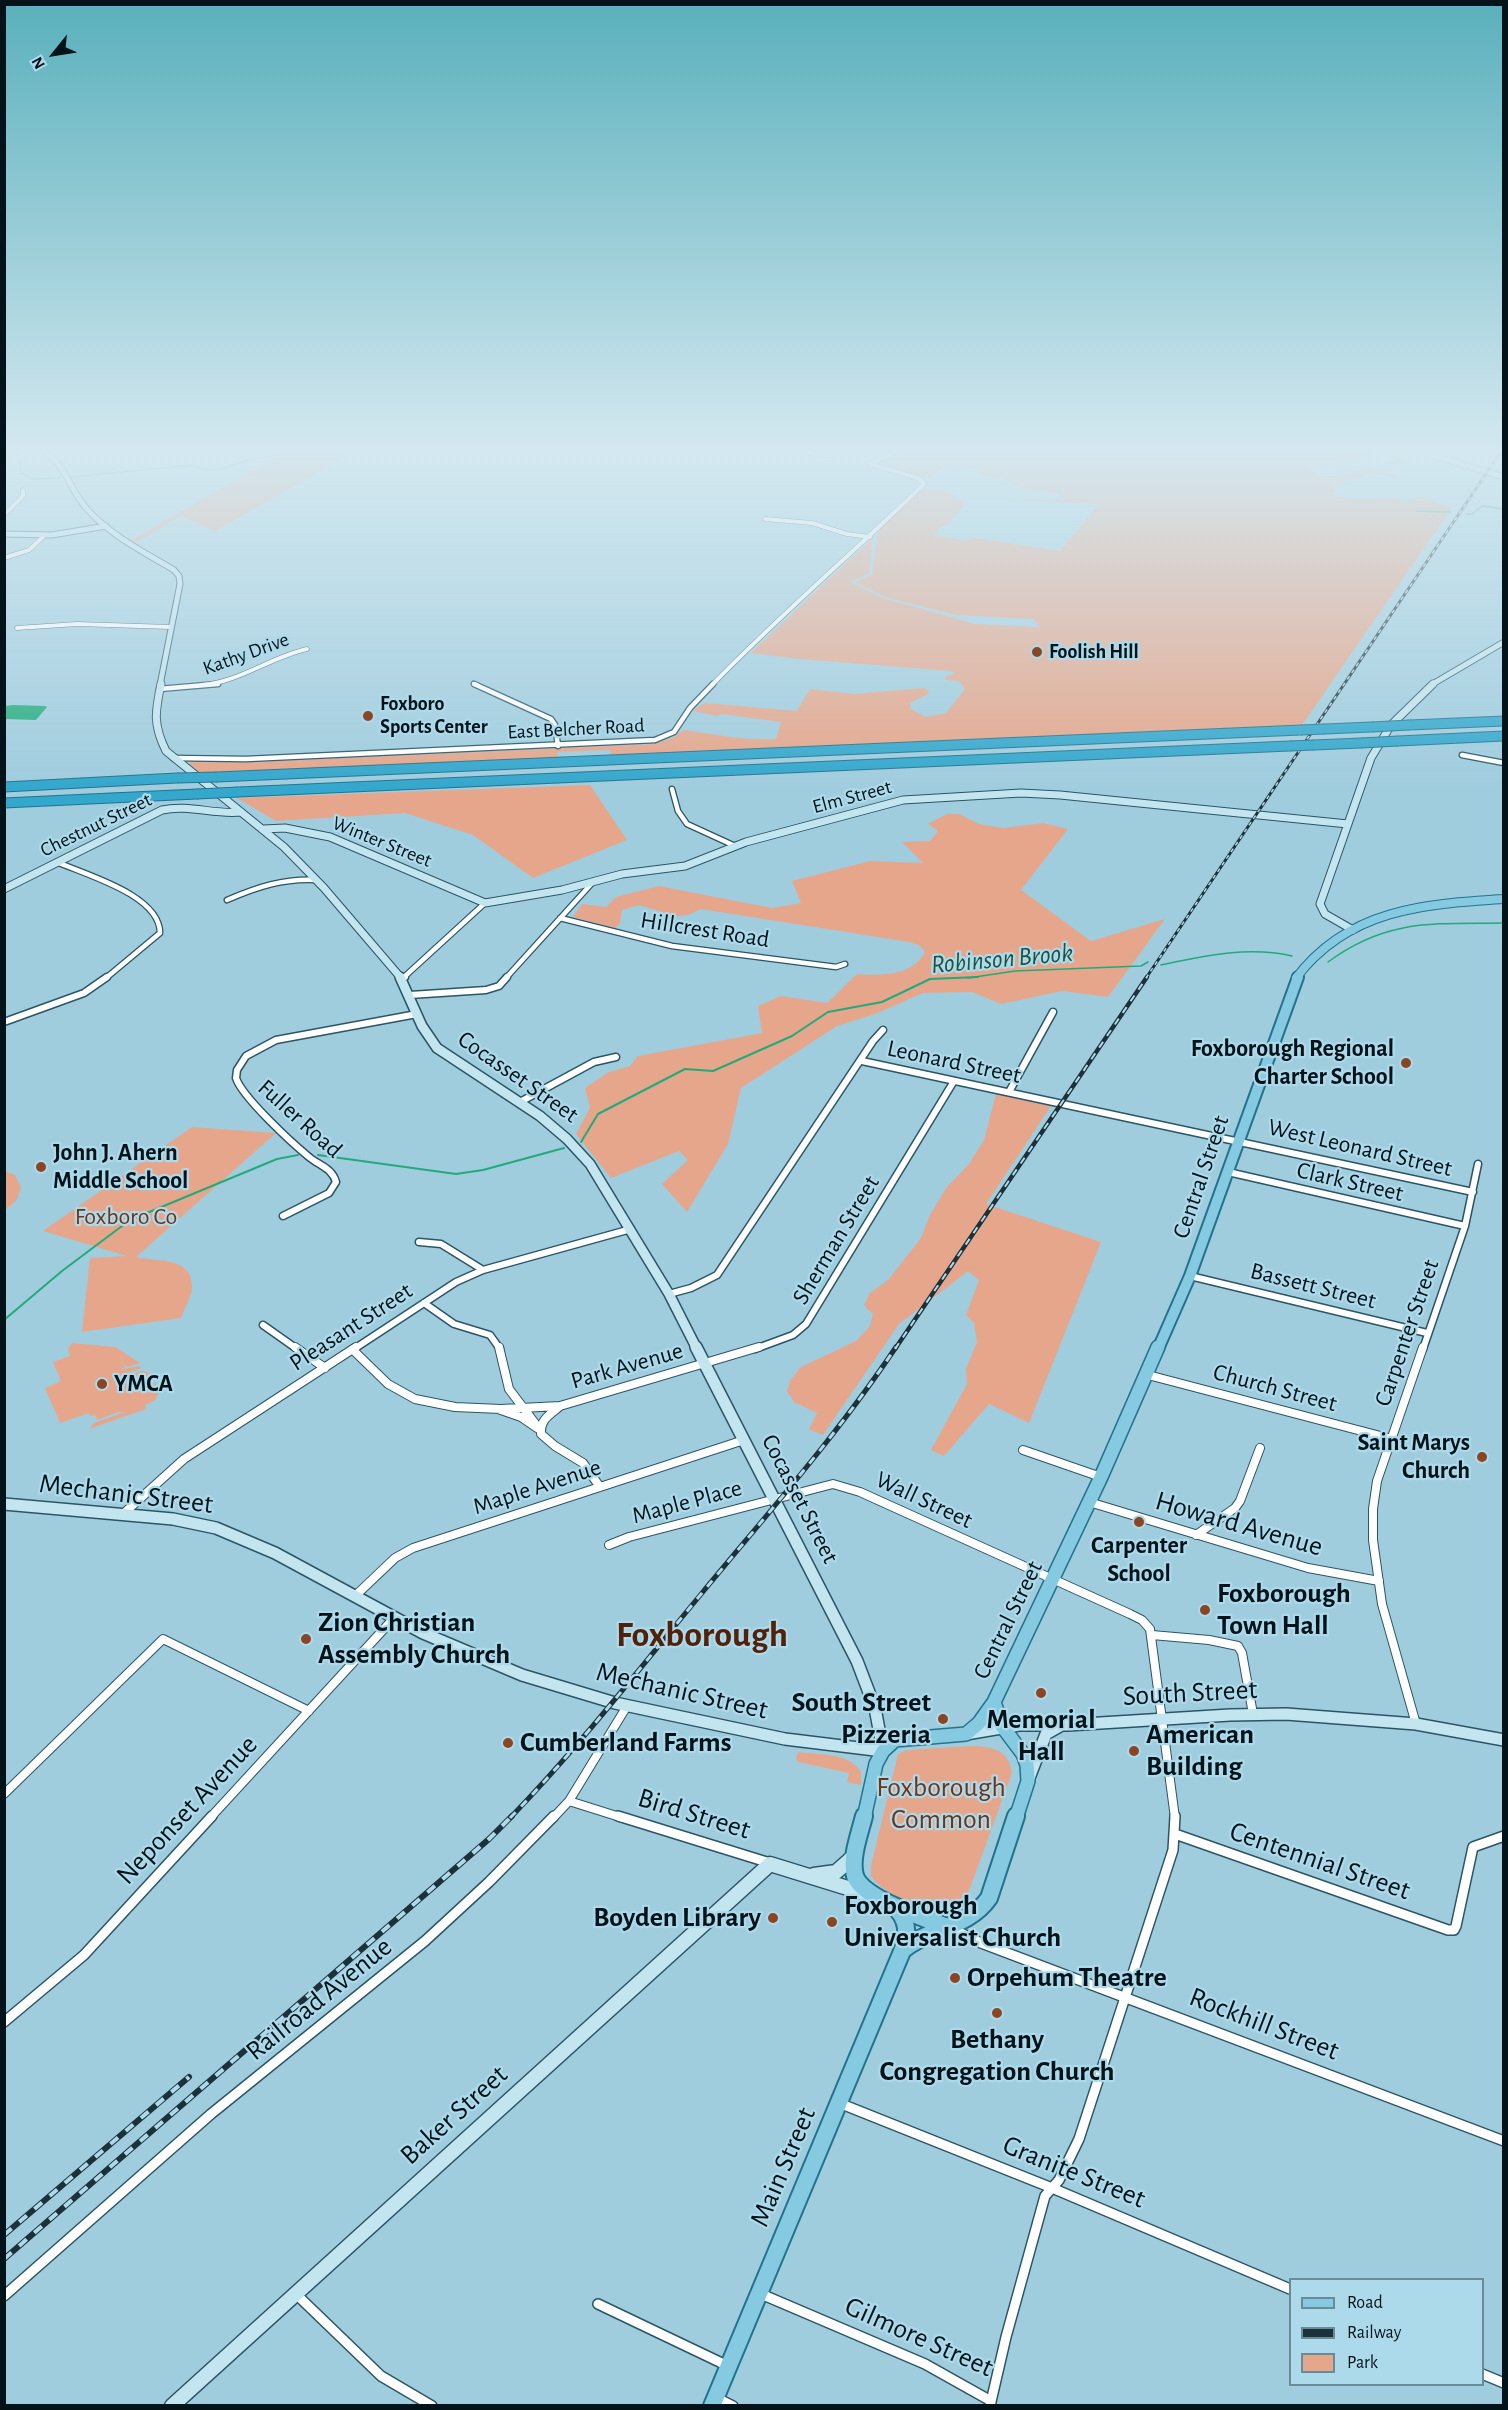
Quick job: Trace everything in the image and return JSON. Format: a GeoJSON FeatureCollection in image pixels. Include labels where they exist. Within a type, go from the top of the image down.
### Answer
{"type":"FeatureCollection","features":[{"type":"Feature","properties":{"kind":"highway"},"geometry":{"type":"LineString","coordinates":[[4,787],[1503,721]]}},
{"type":"Feature","properties":{"kind":"highway"},"geometry":{"type":"LineString","coordinates":[[4,803],[1503,736]]}},
{"type":"Feature","properties":{"kind":"main road","name":"Cocasset Street"},"geometry":{"type":"LineString","coordinates":[[164,565],[178,574],[180,584],[159,689],[156,728],[163,747],[172,758],[291,853],[317,880],[402,979],[426,1033],[437,1047],[549,1123],[576,1148],[603,1183],[669,1294],[862,1671],[875,1708],[883,1751]]}},
{"type":"Feature","properties":{"kind":"main road"},"geometry":{"type":"LineString","coordinates":[[1353,930],[1327,915],[1320,906],[1371,758],[1393,722],[1415,699],[1444,676],[1503,642]]}},
{"type":"Feature","properties":{"kind":"main road","name":"Elm Street"},"geometry":{"type":"LineString","coordinates":[[485,903],[562,890],[622,874],[685,866],[735,846],[885,804],[915,798],[1022,793],[1060,795],[1348,824]]}},
{"type":"Feature","properties":{"kind":"main road","name":"Chestnut Street"},"geometry":{"type":"LineString","coordinates":[[4,889],[141,819],[168,808],[190,806],[221,815],[241,812]]}},
{"type":"Feature","properties":{"kind":"main road","name":"Winter Street"},"geometry":{"type":"LineString","coordinates":[[263,830],[285,828],[330,837],[485,903]]}},
{"type":"Feature","properties":{"kind":"main road","name":"Central Street"},"geometry":{"type":"LineString","coordinates":[[966,1734],[979,1723],[994,1702],[1148,1375],[1190,1276],[1295,980],[1317,953],[1353,930],[1380,919],[1418,908],[1503,899]]}},
{"type":"Feature","properties":{"kind":"main road","name":"Mechanic Street"},"geometry":{"type":"LineString","coordinates":[[4,1504],[173,1519],[234,1534],[454,1648],[522,1675],[627,1705],[793,1741],[883,1751]]}},
{"type":"Feature","properties":{"kind":"main road","name":"Central Street"},"geometry":{"type":"LineString","coordinates":[[994,1702],[1003,1728]]}},
{"type":"Feature","properties":{"kind":"main road","name":"South Street"},"geometry":{"type":"LineString","coordinates":[[883,1751],[892,1742],[903,1738],[966,1734],[1026,1725],[1068,1725],[1253,1714],[1332,1716],[1416,1724],[1503,1740]]}},
{"type":"Feature","properties":{"kind":"main road"},"geometry":{"type":"LineString","coordinates":[[903,1949],[923,1934],[972,1919],[985,1905],[1046,1734],[1054,1728],[1068,1725]]}},
{"type":"Feature","properties":{"kind":"main road"},"geometry":{"type":"LineString","coordinates":[[1003,1728],[1026,1757],[1028,1780]]}},
{"type":"Feature","properties":{"kind":"main road"},"geometry":{"type":"LineString","coordinates":[[875,1896],[861,1885],[855,1875],[855,1854],[876,1764],[883,1751]]}},
{"type":"Feature","properties":{"kind":"main road","name":"Bird Street"},"geometry":{"type":"LineString","coordinates":[[805,1874],[820,1876],[834,1873],[846,1867],[855,1854]]}},
{"type":"Feature","properties":{"kind":"main road","name":"Bird Street"},"geometry":{"type":"LineString","coordinates":[[770,1863],[830,1884],[875,1896]]}},
{"type":"Feature","properties":{"kind":"main road","name":"Baker Street"},"geometry":{"type":"LineString","coordinates":[[172,2406],[770,1863]]}},
{"type":"Feature","properties":{"kind":"main road","name":"Rockhill Street"},"geometry":{"type":"LineString","coordinates":[[875,1896],[947,1927]]}},
{"type":"Feature","properties":{"kind":"main road","name":"Main Street"},"geometry":{"type":"LineString","coordinates":[[714,2401],[903,1949],[908,1928],[906,1920],[891,1903]]}},
{"type":"Feature","properties":{"kind":"street","name":"East Belcher Road"},"geometry":{"type":"LineString","coordinates":[[172,758],[246,759],[638,743],[658,739],[672,733],[689,710],[721,676],[837,565]]}},
{"type":"Feature","properties":{"kind":"street"},"geometry":{"type":"LineString","coordinates":[[17,628],[77,624],[171,627]]}},
{"type":"Feature","properties":{"kind":"street","name":"Kathy Drive"},"geometry":{"type":"LineString","coordinates":[[159,689],[217,684],[290,653],[307,649]]}},
{"type":"Feature","properties":{"kind":"street"},"geometry":{"type":"LineString","coordinates":[[474,684],[551,718],[555,724],[558,746]]}},
{"type":"Feature","properties":{"kind":"street"},"geometry":{"type":"LineString","coordinates":[[1462,755],[1503,764]]}},
{"type":"Feature","properties":{"kind":"street"},"geometry":{"type":"LineString","coordinates":[[672,789],[679,798],[678,812],[687,824],[735,846]]}},
{"type":"Feature","properties":{"kind":"street"},"geometry":{"type":"LineString","coordinates":[[4,1022],[84,993],[101,982],[160,933],[161,927],[137,897],[57,862]]}},
{"type":"Feature","properties":{"kind":"street"},"geometry":{"type":"LineString","coordinates":[[227,900],[273,881],[317,880]]}},
{"type":"Feature","properties":{"kind":"street"},"geometry":{"type":"LineString","coordinates":[[410,995],[472,992],[495,988],[593,882]]}},
{"type":"Feature","properties":{"kind":"street"},"geometry":{"type":"LineString","coordinates":[[402,979],[485,903]]}},
{"type":"Feature","properties":{"kind":"street","name":"Hillcrest Road"},"geometry":{"type":"LineString","coordinates":[[560,918],[672,946],[836,967],[845,964]]}},
{"type":"Feature","properties":{"kind":"street"},"geometry":{"type":"LineString","coordinates":[[1009,1092],[1053,1012]]}},
{"type":"Feature","properties":{"kind":"street","name":"Fuller Road"},"geometry":{"type":"LineString","coordinates":[[283,1216],[329,1193],[336,1182],[335,1175],[331,1170],[311,1159],[242,1092],[236,1075],[239,1063],[259,1047],[276,1040],[417,1014]]}},
{"type":"Feature","properties":{"kind":"street"},"geometry":{"type":"LineString","coordinates":[[861,1061],[883,1030]]}},
{"type":"Feature","properties":{"kind":"street"},"geometry":{"type":"LineString","coordinates":[[520,1102],[594,1062],[616,1058]]}},
{"type":"Feature","properties":{"kind":"street","name":"Leonard Street"},"geometry":{"type":"LineString","coordinates":[[669,1294],[691,1288],[717,1275],[861,1061],[1238,1140]]}},
{"type":"Feature","properties":{"kind":"street","name":"Sherman Street"},"geometry":{"type":"LineString","coordinates":[[705,1364],[793,1335],[806,1324],[954,1081]]}},
{"type":"Feature","properties":{"kind":"street","name":"West Leonard Street"},"geometry":{"type":"LineString","coordinates":[[1238,1140],[1473,1192]]}},
{"type":"Feature","properties":{"kind":"street","name":"Carpenter Street"},"geometry":{"type":"LineString","coordinates":[[1416,1724],[1392,1646],[1378,1581],[1372,1534],[1372,1507],[1377,1481],[1426,1333],[1465,1226],[1478,1164]]}},
{"type":"Feature","properties":{"kind":"street","name":"Clark Street"},"geometry":{"type":"LineString","coordinates":[[1228,1172],[1465,1226]]}},
{"type":"Feature","properties":{"kind":"street","name":"Pleasant Street"},"geometry":{"type":"LineString","coordinates":[[122,1515],[184,1460],[456,1282],[483,1270],[631,1229]]}},
{"type":"Feature","properties":{"kind":"street"},"geometry":{"type":"LineString","coordinates":[[419,1242],[441,1244],[483,1270]]}},
{"type":"Feature","properties":{"kind":"street","name":"Bassett Street"},"geometry":{"type":"LineString","coordinates":[[1190,1276],[1426,1333]]}},
{"type":"Feature","properties":{"kind":"street"},"geometry":{"type":"LineString","coordinates":[[424,1303],[448,1321],[481,1330],[494,1338],[500,1348],[509,1389],[518,1403],[526,1408],[545,1441],[583,1463],[600,1487]]}},
{"type":"Feature","properties":{"kind":"street"},"geometry":{"type":"LineString","coordinates":[[263,1325],[325,1368]]}},
{"type":"Feature","properties":{"kind":"street"},"geometry":{"type":"LineString","coordinates":[[353,1350],[403,1395],[430,1403],[493,1407],[521,1417],[540,1430]]}},
{"type":"Feature","properties":{"kind":"street","name":"Park Avenue"},"geometry":{"type":"LineString","coordinates":[[493,1407],[560,1406],[705,1364]]}},
{"type":"Feature","properties":{"kind":"street","name":"Church Street"},"geometry":{"type":"LineString","coordinates":[[1148,1375],[1392,1439]]}},
{"type":"Feature","properties":{"kind":"street","name":"Park Avenue"},"geometry":{"type":"LineString","coordinates":[[540,1430],[546,1418],[560,1406]]}},
{"type":"Feature","properties":{"kind":"street","name":"Maple Avenue"},"geometry":{"type":"LineString","coordinates":[[355,1596],[395,1558],[413,1548],[745,1440]]}},
{"type":"Feature","properties":{"kind":"street"},"geometry":{"type":"LineString","coordinates":[[1196,1535],[1228,1513],[1240,1501],[1260,1448]]}},
{"type":"Feature","properties":{"kind":"street"},"geometry":{"type":"LineString","coordinates":[[1023,1450],[1101,1477]]}},
{"type":"Feature","properties":{"kind":"street","name":"Wall Street"},"geometry":{"type":"LineString","coordinates":[[775,1499],[833,1484],[847,1486],[1139,1618],[1147,1624],[1152,1635]]}},
{"type":"Feature","properties":{"kind":"street","name":"Maple Place"},"geometry":{"type":"LineString","coordinates":[[609,1545],[629,1537],[775,1499]]}},
{"type":"Feature","properties":{"kind":"street","name":"Howard Avenue"},"geometry":{"type":"LineString","coordinates":[[1089,1502],[1308,1569],[1378,1581]]}},
{"type":"Feature","properties":{"kind":"street","name":"Neponset Avenue"},"geometry":{"type":"LineString","coordinates":[[4,2022],[84,1955],[394,1618]]}},
{"type":"Feature","properties":{"kind":"street"},"geometry":{"type":"LineString","coordinates":[[1152,1635],[1209,1640],[1238,1646],[1242,1653],[1253,1714]]}},
{"type":"Feature","properties":{"kind":"street","name":"Gilmore Street"},"geometry":{"type":"LineString","coordinates":[[759,2293],[925,2364],[990,2403],[1046,2196],[1059,2180],[1079,2139],[1173,1850],[1175,1834],[1164,1720],[1152,1635]]}},
{"type":"Feature","properties":{"kind":"street"},"geometry":{"type":"LineString","coordinates":[[4,1794],[163,1639],[309,1711]]}},
{"type":"Feature","properties":{"kind":"street","name":"Railroad Avenue"},"geometry":{"type":"LineString","coordinates":[[4,2296],[211,2114],[425,1941],[489,1882],[569,1801],[627,1705]]}},
{"type":"Feature","properties":{"kind":"street","name":"Bird Street"},"geometry":{"type":"LineString","coordinates":[[569,1801],[770,1863]]}},
{"type":"Feature","properties":{"kind":"street","name":"Centennial Street"},"geometry":{"type":"LineString","coordinates":[[1175,1834],[1448,1930],[1454,1930],[1456,1926],[1473,1847],[1503,1836]]}},
{"type":"Feature","properties":{"kind":"street","name":"Rockhill Street"},"geometry":{"type":"LineString","coordinates":[[947,1927],[981,1943],[1503,2141]]}},
{"type":"Feature","properties":{"kind":"street","name":"Granite Street"},"geometry":{"type":"LineString","coordinates":[[839,2103],[1052,2188],[1289,2289]]}},
{"type":"Feature","properties":{"kind":"street"},"geometry":{"type":"LineString","coordinates":[[296,2293],[381,2376],[432,2406]]}},
{"type":"Feature","properties":{"kind":"street"},"geometry":{"type":"LineString","coordinates":[[598,2304],[728,2366]]}},
{"type":"Feature","properties":{"kind":"street"},"geometry":{"type":"LineString","coordinates":[[1484,2375],[1503,2383]]}},
{"type":"Feature","properties":{"kind":"street"},"geometry":{"type":"LineString","coordinates":[[714,2401],[733,2406]]}},
{"type":"Feature","properties":{"kind":"green space"},"geometry":{"type":"Polygon","coordinates":[[[843,565],[870,565],[869,573],[850,582],[883,598],[975,624],[1040,627],[1034,619],[956,615],[885,597],[855,582],[872,574],[873,565],[1412,565],[1302,725],[611,756],[610,750],[558,752],[557,758],[200,773],[189,764],[193,761],[256,762],[651,744],[670,739],[684,730],[741,738],[776,739],[781,722],[722,714],[717,716],[693,711],[704,703],[797,711],[810,689],[854,694],[924,688],[929,691],[928,694],[910,703],[911,709],[926,717],[946,713],[965,689],[959,681],[946,680],[945,677],[955,674],[951,671],[751,653],[843,565]]]}},
{"type":"Feature","properties":{"kind":"green space"},"geometry":{"type":"Polygon","coordinates":[[[590,785],[627,840],[533,878],[473,835],[405,813],[276,821],[237,798],[590,785]]]}},
{"type":"Feature","properties":{"kind":"green space"},"geometry":{"type":"Polygon","coordinates":[[[947,814],[959,814],[979,824],[1003,828],[1044,823],[1068,829],[1021,890],[1091,941],[1165,919],[1108,997],[1062,991],[1001,1004],[972,992],[923,993],[875,1014],[837,1026],[741,1088],[728,1144],[687,1212],[662,1184],[688,1160],[679,1151],[611,1178],[576,1134],[590,1108],[585,1088],[609,1072],[630,1066],[638,1056],[762,1033],[758,1006],[781,996],[827,1003],[857,974],[895,973],[913,966],[925,952],[920,946],[909,942],[701,909],[688,915],[676,916],[639,905],[622,910],[620,923],[615,928],[573,917],[582,904],[606,907],[616,897],[659,886],[772,908],[801,903],[792,881],[870,861],[923,863],[902,842],[930,841],[938,831],[928,824],[947,814]]]}},
{"type":"Feature","properties":{"kind":"green space"},"geometry":{"type":"Polygon","coordinates":[[[996,1094],[1051,1106],[986,1204],[1101,1242],[1029,1423],[989,1404],[944,1456],[931,1450],[967,1384],[966,1369],[977,1342],[974,1323],[966,1315],[979,1280],[968,1271],[899,1324],[823,1435],[809,1429],[817,1413],[794,1402],[787,1391],[791,1379],[801,1367],[856,1341],[870,1326],[873,1314],[864,1305],[870,1293],[888,1280],[921,1238],[930,1215],[946,1188],[969,1164],[984,1140],[996,1094]]]}},
{"type":"Feature","properties":{"kind":"green space","name":"Foxboro Co"},"geometry":{"type":"Polygon","coordinates":[[[192,1127],[276,1133],[136,1257],[172,1262],[186,1270],[191,1277],[192,1291],[181,1318],[82,1332],[90,1258],[127,1256],[43,1231],[192,1127]]]}},
{"type":"Feature","properties":{"kind":"green space"},"geometry":{"type":"Polygon","coordinates":[[[5,1171],[15,1175],[21,1188],[16,1201],[5,1210],[5,1171]]]}},
{"type":"Feature","properties":{"kind":"green space","name":"YMCA"},"geometry":{"type":"Polygon","coordinates":[[[72,1343],[115,1347],[140,1363],[128,1367],[120,1362],[126,1367],[119,1370],[140,1366],[141,1368],[131,1372],[132,1374],[143,1371],[150,1373],[153,1382],[146,1385],[155,1383],[159,1392],[155,1400],[145,1405],[146,1409],[89,1429],[94,1423],[125,1412],[118,1412],[97,1420],[95,1415],[91,1416],[89,1413],[60,1423],[45,1388],[61,1381],[53,1362],[70,1356],[68,1349],[72,1343]]]}},
{"type":"Feature","properties":{"kind":"green space","name":"Foxborough Common"},"geometry":{"type":"Polygon","coordinates":[[[970,1746],[997,1750],[1007,1759],[1012,1773],[966,1899],[957,1906],[944,1909],[916,1905],[889,1892],[871,1876],[871,1866],[898,1754],[907,1750],[970,1746]]]}},
{"type":"Feature","properties":{"kind":"green space"},"geometry":{"type":"Polygon","coordinates":[[[798,1752],[833,1756],[849,1761],[861,1772],[861,1785],[847,1782],[849,1773],[798,1762],[796,1759],[798,1752]]]}},
{"type":"Feature","properties":{"kind":"shaded area"},"geometry":{"type":"Polygon","coordinates":[[[5,706],[47,707],[36,720],[5,719],[5,706]]]}},
{"type":"Feature","properties":{"kind":"waterway","name":"Robinson Brook"},"geometry":{"type":"LineString","coordinates":[[1328,962],[1371,937],[1412,926],[1504,923]]}},
{"type":"Feature","properties":{"kind":"waterway","name":"Robinson Brook"},"geometry":{"type":"LineString","coordinates":[[1161,965],[1243,952],[1292,956]]}},
{"type":"Feature","properties":{"kind":"waterway","name":"Robinson Brook"},"geometry":{"type":"LineString","coordinates":[[973,977],[1015,971],[1141,966],[1148,962]]}},
{"type":"Feature","properties":{"kind":"waterway","name":"Robinson Brook"},"geometry":{"type":"LineString","coordinates":[[581,1142],[598,1114],[685,1069],[713,1071],[792,1036],[828,1012],[882,1002],[930,979],[973,977]]}},
{"type":"Feature","properties":{"kind":"waterway","name":"Robinson Brook"},"geometry":{"type":"LineString","coordinates":[[968,978],[973,977]]}},
{"type":"Feature","properties":{"kind":"waterway","name":"Robinson Brook"},"geometry":{"type":"LineString","coordinates":[[973,977],[978,977]]}},
{"type":"Feature","properties":{"kind":"waterway","name":"Robinson Brook"},"geometry":{"type":"LineString","coordinates":[[318,1155],[456,1174],[483,1170],[564,1148]]}},
{"type":"Feature","properties":{"kind":"waterway","name":"Robinson Brook"},"geometry":{"type":"LineString","coordinates":[[4,1320],[62,1271],[130,1220],[277,1159],[298,1155]]}},
{"type":"Feature","properties":{"kind":"railway"},"geometry":{"type":"LineString","coordinates":[[1146,978],[1424,565]]}},
{"type":"Feature","properties":{"kind":"railway"},"geometry":{"type":"LineString","coordinates":[[895,1349],[1147,977]]}},
{"type":"Feature","properties":{"kind":"railway"},"geometry":{"type":"LineString","coordinates":[[510,1818],[584,1736],[802,1473],[896,1347]]}},
{"type":"Feature","properties":{"kind":"railway"},"geometry":{"type":"LineString","coordinates":[[4,2259],[489,1839],[510,1818]]}},
{"type":"Feature","properties":{"kind":"railway"},"geometry":{"type":"LineString","coordinates":[[4,2235],[189,2077]]}},
{"type":"Feature","properties":{"kind":"place","name":"Foolish Hill"},"geometry":{"type":"Point","coordinates":[1037,652]}},
{"type":"Feature","properties":{"kind":"place","name":"Foxboro Sports Center"},"geometry":{"type":"Point","coordinates":[368,716]}},
{"type":"Feature","properties":{"kind":"place","name":"Foxborough Regional Charter School"},"geometry":{"type":"Point","coordinates":[1406,1063]}},
{"type":"Feature","properties":{"kind":"place","name":"John J. Ahern Middle School"},"geometry":{"type":"Point","coordinates":[41,1167]}},
{"type":"Feature","properties":{"kind":"place","name":"YMCA"},"geometry":{"type":"Point","coordinates":[102,1384]}},
{"type":"Feature","properties":{"kind":"place","name":"Saint Marys Church"},"geometry":{"type":"Point","coordinates":[1482,1457]}},
{"type":"Feature","properties":{"kind":"place","name":"Carpenter School"},"geometry":{"type":"Point","coordinates":[1139,1522]}},
{"type":"Feature","properties":{"kind":"place","name":"Foxborough Town Hall"},"geometry":{"type":"Point","coordinates":[1205,1610]}},
{"type":"Feature","properties":{"kind":"place","name":"Zion Christian Assembly Church"},"geometry":{"type":"Point","coordinates":[306,1639]}},
{"type":"Feature","properties":{"kind":"place","name":"Memorial Hall"},"geometry":{"type":"Point","coordinates":[1041,1693]}},
{"type":"Feature","properties":{"kind":"place","name":"South Street Pizzeria"},"geometry":{"type":"Point","coordinates":[943,1719]}},
{"type":"Feature","properties":{"kind":"place","name":"Cumberland Farms"},"geometry":{"type":"Point","coordinates":[508,1743]}},
{"type":"Feature","properties":{"kind":"place","name":"American Building"},"geometry":{"type":"Point","coordinates":[1134,1751]}},
{"type":"Feature","properties":{"kind":"place","name":"Boyden Library"},"geometry":{"type":"Point","coordinates":[773,1918]}},
{"type":"Feature","properties":{"kind":"place","name":"Foxborough Universalist Church"},"geometry":{"type":"Point","coordinates":[832,1922]}},
{"type":"Feature","properties":{"kind":"place","name":"Orpehum Theatre"},"geometry":{"type":"Point","coordinates":[955,1978]}},
{"type":"Feature","properties":{"kind":"place","name":"Bethany Congregation Church"},"geometry":{"type":"Point","coordinates":[997,2013]}},
{"type":"Feature","properties":{"kind":"district","name":"Foxborough"},"geometry":{"type":"Point","coordinates":[702,1635]}}]}
